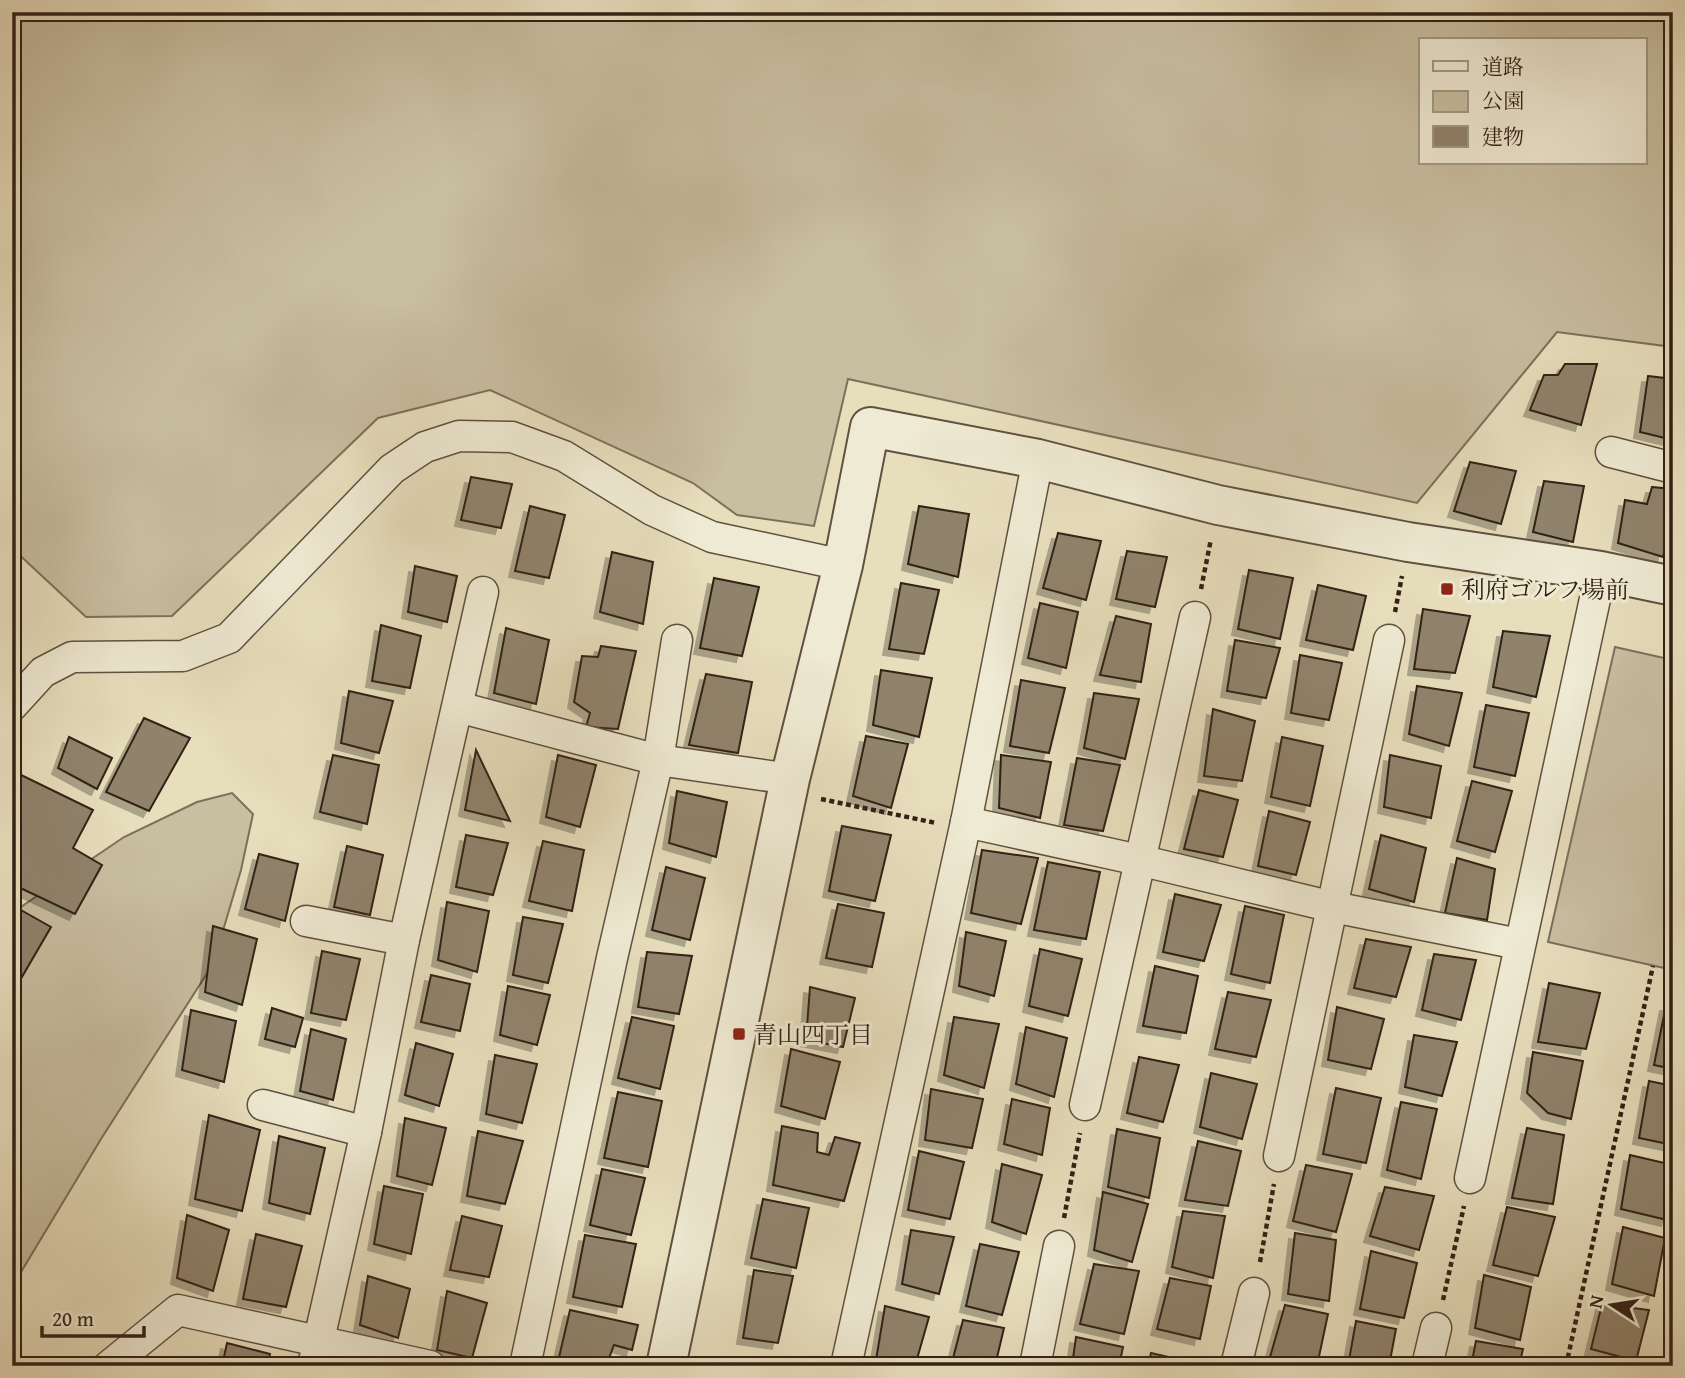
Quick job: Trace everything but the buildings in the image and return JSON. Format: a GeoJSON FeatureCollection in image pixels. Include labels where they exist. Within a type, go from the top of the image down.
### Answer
{"type":"FeatureCollection","features":[{"type":"Feature","properties":{"kind":"street"},"geometry":{"type":"LineString","coordinates":[[666,1366],[789,785],[844,565],[870,428],[1038,459],[1217,505],[1409,542],[1601,571],[1673,586]]}},
{"type":"Feature","properties":{"kind":"street"},"geometry":{"type":"LineString","coordinates":[[12,706],[43,672],[72,657],[183,656],[229,638],[392,469],[425,446],[459,436],[512,437],[564,456],[652,510],[712,537],[844,565]]}},
{"type":"Feature","properties":{"kind":"street"},"geometry":{"type":"LineString","coordinates":[[1611,452],[1673,468]]}},
{"type":"Feature","properties":{"kind":"street"},"geometry":{"type":"LineString","coordinates":[[846,1366],[965,825],[1038,459]]}},
{"type":"Feature","properties":{"kind":"street"},"geometry":{"type":"LineString","coordinates":[[1470,1178],[1601,571]]}},
{"type":"Feature","properties":{"kind":"street"},"geometry":{"type":"LineString","coordinates":[[316,1353],[366,1132],[404,940],[483,592]]}},
{"type":"Feature","properties":{"kind":"street"},"geometry":{"type":"LineString","coordinates":[[1085,1105],[1195,617]]}},
{"type":"Feature","properties":{"kind":"street"},"geometry":{"type":"LineString","coordinates":[[524,1366],[612,958],[658,761],[677,640]]}},
{"type":"Feature","properties":{"kind":"street"},"geometry":{"type":"LineString","coordinates":[[1279,1156],[1389,640]]}},
{"type":"Feature","properties":{"kind":"street"},"geometry":{"type":"LineString","coordinates":[[458,707],[658,761],[789,785]]}},
{"type":"Feature","properties":{"kind":"street"},"geometry":{"type":"LineString","coordinates":[[965,825],[1139,860],[1333,907],[1519,944]]}},
{"type":"Feature","properties":{"kind":"street"},"geometry":{"type":"LineString","coordinates":[[306,921],[404,940]]}},
{"type":"Feature","properties":{"kind":"street"},"geometry":{"type":"LineString","coordinates":[[263,1105],[366,1132]]}},
{"type":"Feature","properties":{"kind":"street"},"geometry":{"type":"LineString","coordinates":[[1035,1366],[1059,1246]]}},
{"type":"Feature","properties":{"kind":"street"},"geometry":{"type":"LineString","coordinates":[[1236,1366],[1254,1293]]}},
{"type":"Feature","properties":{"kind":"street"},"geometry":{"type":"LineString","coordinates":[[109,1366],[178,1310],[316,1353],[430,1366]]}},
{"type":"Feature","properties":{"kind":"street"},"geometry":{"type":"LineString","coordinates":[[1427,1366],[1436,1328]]}},
{"type":"Feature","properties":{"kind":"path"},"geometry":{"type":"LineString","coordinates":[[1195,617],[1217,505]]}},
{"type":"Feature","properties":{"kind":"path"},"geometry":{"type":"LineString","coordinates":[[1389,640],[1409,542]]}},
{"type":"Feature","properties":{"kind":"path"},"geometry":{"type":"LineString","coordinates":[[789,785],[965,825]]}},
{"type":"Feature","properties":{"kind":"path"},"geometry":{"type":"LineString","coordinates":[[1566,1366],[1653,966]]}},
{"type":"Feature","properties":{"kind":"path"},"geometry":{"type":"LineString","coordinates":[[1059,1246],[1085,1105]]}},
{"type":"Feature","properties":{"kind":"path"},"geometry":{"type":"LineString","coordinates":[[1254,1293],[1279,1156]]}},
{"type":"Feature","properties":{"kind":"path"},"geometry":{"type":"LineString","coordinates":[[1436,1328],[1470,1178]]}},
{"type":"Feature","properties":{"kind":"green space"},"geometry":{"type":"Polygon","coordinates":[[[12,12],[1673,12],[1673,347],[1557,332],[1417,503],[848,379],[814,526],[737,515],[693,483],[490,390],[378,418],[172,616],[86,617],[12,548],[12,12]]]}},
{"type":"Feature","properties":{"kind":"green space"},"geometry":{"type":"Polygon","coordinates":[[[1615,647],[1673,660],[1673,970],[1548,942],[1615,647]]]}},
{"type":"Feature","properties":{"kind":"green space"},"geometry":{"type":"Polygon","coordinates":[[[232,793],[253,814],[241,870],[213,964],[101,1139],[12,1287],[12,913],[124,837],[197,802],[232,793]]]}},
{"type":"Feature","properties":{"kind":"place","name":"利府ゴルフ場前"},"geometry":{"type":"Point","coordinates":[1447,589]}},
{"type":"Feature","properties":{"kind":"place","name":"青山四丁目"},"geometry":{"type":"Point","coordinates":[739,1034]}}]}
